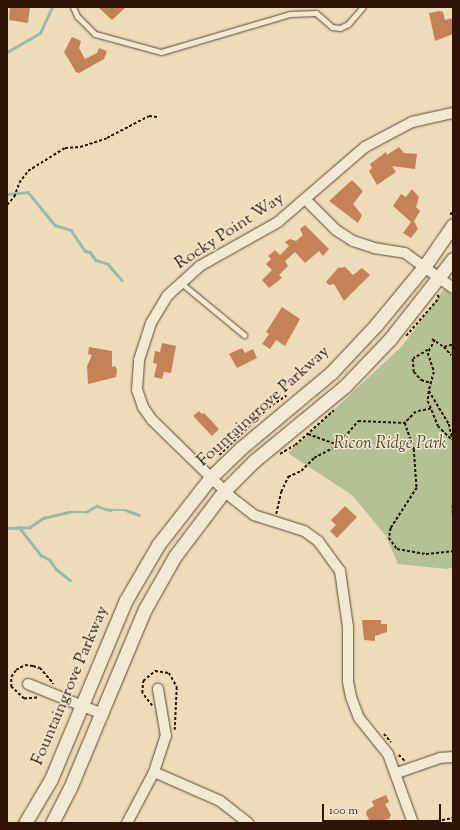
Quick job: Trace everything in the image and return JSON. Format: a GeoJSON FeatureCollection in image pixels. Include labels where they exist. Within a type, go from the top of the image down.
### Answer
{"type":"FeatureCollection","features":[{"type":"Feature","properties":{"kind":"main road","name":"Fountaingrove Parkway"},"geometry":{"type":"LineString","coordinates":[[25,823],[51,779],[81,705],[137,579],[158,545],[211,477],[241,448],[331,373],[376,325],[424,267],[453,225]]}},
{"type":"Feature","properties":{"kind":"main road","name":"Fountaingrove Parkway"},"geometry":{"type":"LineString","coordinates":[[52,823],[70,788],[100,713],[145,609],[175,556],[225,490],[254,461],[350,380],[390,339],[453,259]]}},
{"type":"Feature","properties":{"kind":"street","name":"Rocky Point Way"},"geometry":{"type":"LineString","coordinates":[[412,823],[397,773],[388,754],[360,718],[351,697],[348,627],[340,570],[318,541],[304,531],[254,515],[225,490],[152,420],[137,390],[139,360],[151,323],[167,296],[180,282],[200,266],[251,239],[306,200],[318,186],[366,147],[412,122],[453,113]]}},
{"type":"Feature","properties":{"kind":"street"},"geometry":{"type":"LineString","coordinates":[[306,200],[336,230],[353,240],[377,249],[398,250],[453,288]]}},
{"type":"Feature","properties":{"kind":"street"},"geometry":{"type":"LineString","coordinates":[[28,684],[100,713]]}},
{"type":"Feature","properties":{"kind":"street"},"geometry":{"type":"LineString","coordinates":[[128,823],[154,772],[166,736],[158,689]]}},
{"type":"Feature","properties":{"kind":"street"},"geometry":{"type":"LineString","coordinates":[[397,773],[440,758],[453,757]]}},
{"type":"Feature","properties":{"kind":"street"},"geometry":{"type":"LineString","coordinates":[[154,772],[220,801],[248,823]]}},
{"type":"Feature","properties":{"kind":"lane"},"geometry":{"type":"LineString","coordinates":[[73,7],[77,16],[95,34],[161,52],[290,14],[316,13],[332,28],[340,28],[348,24],[363,7]]}},
{"type":"Feature","properties":{"kind":"lane"},"geometry":{"type":"LineString","coordinates":[[180,282],[244,335]]}},
{"type":"Feature","properties":{"kind":"path"},"geometry":{"type":"LineString","coordinates":[[7,205],[14,197],[18,183],[28,171],[65,148],[80,147],[107,138],[149,116],[157,118]]}},
{"type":"Feature","properties":{"kind":"path"},"geometry":{"type":"LineString","coordinates":[[432,339],[444,347],[452,356]]}},
{"type":"Feature","properties":{"kind":"path"},"geometry":{"type":"LineString","coordinates":[[431,383],[421,380],[414,372],[413,359],[429,348],[435,340]]}},
{"type":"Feature","properties":{"kind":"path"},"geometry":{"type":"LineString","coordinates":[[444,347],[453,345],[452,356]]}},
{"type":"Feature","properties":{"kind":"path"},"geometry":{"type":"LineString","coordinates":[[429,348],[428,353],[434,372],[428,401],[438,426],[453,441]]}},
{"type":"Feature","properties":{"kind":"path"},"geometry":{"type":"LineString","coordinates":[[429,391],[450,424],[451,439]]}},
{"type":"Feature","properties":{"kind":"path"},"geometry":{"type":"LineString","coordinates":[[219,456],[268,408],[292,392]]}},
{"type":"Feature","properties":{"kind":"path"},"geometry":{"type":"LineString","coordinates":[[276,514],[281,492],[288,477],[300,472],[314,458],[338,445],[358,422],[405,423],[416,412],[431,409]]}},
{"type":"Feature","properties":{"kind":"path"},"geometry":{"type":"LineString","coordinates":[[405,423],[414,449],[417,488],[391,528],[389,538],[397,549],[426,554],[453,551]]}},
{"type":"Feature","properties":{"kind":"path"},"geometry":{"type":"LineString","coordinates":[[308,434],[338,445]]}},
{"type":"Feature","properties":{"kind":"path"},"geometry":{"type":"LineString","coordinates":[[453,505],[453,516]]}},
{"type":"Feature","properties":{"kind":"path"},"geometry":{"type":"LineString","coordinates":[[155,709],[145,698],[142,687],[148,674],[162,670],[169,673],[178,687],[174,733]]}},
{"type":"Feature","properties":{"kind":"path"},"geometry":{"type":"LineString","coordinates":[[427,823],[453,818]]}},
{"type":"Feature","properties":{"kind":"green space","name":"Ricon Ridge Park"},"geometry":{"type":"Polygon","coordinates":[[[444,289],[453,296],[453,567],[447,569],[398,564],[386,536],[352,495],[288,453],[402,346],[444,289]]]}},
{"type":"Feature","properties":{"kind":"building"},"geometry":{"type":"Polygon","coordinates":[[[10,7],[30,7],[28,23],[9,20],[10,7]]]}},
{"type":"Feature","properties":{"kind":"building"},"geometry":{"type":"Polygon","coordinates":[[[98,7],[126,7],[112,20],[98,7]]]}},
{"type":"Feature","properties":{"kind":"building"},"geometry":{"type":"Polygon","coordinates":[[[440,11],[443,12],[445,20],[453,18],[453,34],[435,41],[429,13],[440,11]]]}},
{"type":"Feature","properties":{"kind":"building"},"geometry":{"type":"Polygon","coordinates":[[[72,37],[81,41],[79,48],[85,59],[97,53],[99,48],[107,51],[104,59],[79,73],[76,72],[64,52],[72,37]]]}},
{"type":"Feature","properties":{"kind":"building"},"geometry":{"type":"Polygon","coordinates":[[[399,147],[404,153],[417,154],[415,169],[392,166],[396,172],[377,185],[369,171],[372,168],[370,164],[386,152],[387,155],[399,147]]]}},
{"type":"Feature","properties":{"kind":"building"},"geometry":{"type":"Polygon","coordinates":[[[352,180],[363,191],[353,204],[362,215],[358,223],[329,201],[352,180]]]}},
{"type":"Feature","properties":{"kind":"building"},"geometry":{"type":"Polygon","coordinates":[[[412,189],[419,197],[416,207],[420,211],[414,221],[418,229],[411,238],[403,233],[411,222],[393,206],[401,194],[406,197],[412,189]]]}},
{"type":"Feature","properties":{"kind":"building"},"geometry":{"type":"Polygon","coordinates":[[[305,225],[329,249],[323,256],[319,251],[305,263],[295,252],[285,261],[288,266],[279,275],[282,278],[269,288],[262,280],[272,270],[266,264],[271,259],[268,256],[275,250],[280,255],[289,246],[285,242],[290,239],[296,241],[303,235],[300,229],[305,225]]]}},
{"type":"Feature","properties":{"kind":"building"},"geometry":{"type":"Polygon","coordinates":[[[345,267],[353,275],[362,268],[370,275],[344,301],[334,284],[329,285],[326,282],[338,268],[345,267]]]}},
{"type":"Feature","properties":{"kind":"building"},"geometry":{"type":"Polygon","coordinates":[[[282,307],[300,319],[285,346],[276,340],[270,349],[262,344],[269,334],[266,332],[282,307]]]}},
{"type":"Feature","properties":{"kind":"building"},"geometry":{"type":"Polygon","coordinates":[[[162,343],[176,346],[171,373],[164,372],[162,379],[154,377],[157,364],[153,363],[155,351],[160,352],[162,343]]]}},
{"type":"Feature","properties":{"kind":"building"},"geometry":{"type":"Polygon","coordinates":[[[89,347],[112,351],[112,367],[115,366],[117,370],[116,377],[88,384],[87,366],[92,355],[88,354],[89,347]]]}},
{"type":"Feature","properties":{"kind":"building"},"geometry":{"type":"Polygon","coordinates":[[[242,348],[245,353],[253,349],[257,358],[237,368],[229,354],[242,348]]]}},
{"type":"Feature","properties":{"kind":"building"},"geometry":{"type":"Polygon","coordinates":[[[199,411],[202,414],[204,413],[219,429],[212,436],[193,416],[199,411]]]}},
{"type":"Feature","properties":{"kind":"building"},"geometry":{"type":"Polygon","coordinates":[[[345,506],[357,517],[337,538],[330,531],[336,525],[331,520],[345,506]]]}},
{"type":"Feature","properties":{"kind":"building"},"geometry":{"type":"Polygon","coordinates":[[[362,620],[381,620],[381,624],[387,624],[387,632],[375,636],[375,641],[364,640],[362,620]]]}},
{"type":"Feature","properties":{"kind":"building"},"geometry":{"type":"Polygon","coordinates":[[[386,795],[389,802],[385,804],[391,815],[389,819],[371,823],[366,814],[367,810],[374,806],[372,801],[386,795]]]}},
{"type":"Feature","properties":{"kind":"waterway"},"geometry":{"type":"LineString","coordinates":[[7,52],[40,33],[52,7]]}},
{"type":"Feature","properties":{"kind":"waterway"},"geometry":{"type":"LineString","coordinates":[[7,194],[28,192],[55,225],[71,230],[85,251],[90,252],[96,260],[108,264],[122,280]]}},
{"type":"Feature","properties":{"kind":"waterway"},"geometry":{"type":"LineString","coordinates":[[7,528],[30,527],[43,518],[69,512],[86,512],[96,506],[110,510],[126,510],[139,515]]}},
{"type":"Feature","properties":{"kind":"waterway"},"geometry":{"type":"LineString","coordinates":[[19,527],[41,555],[50,560],[56,569],[70,580]]}}]}
